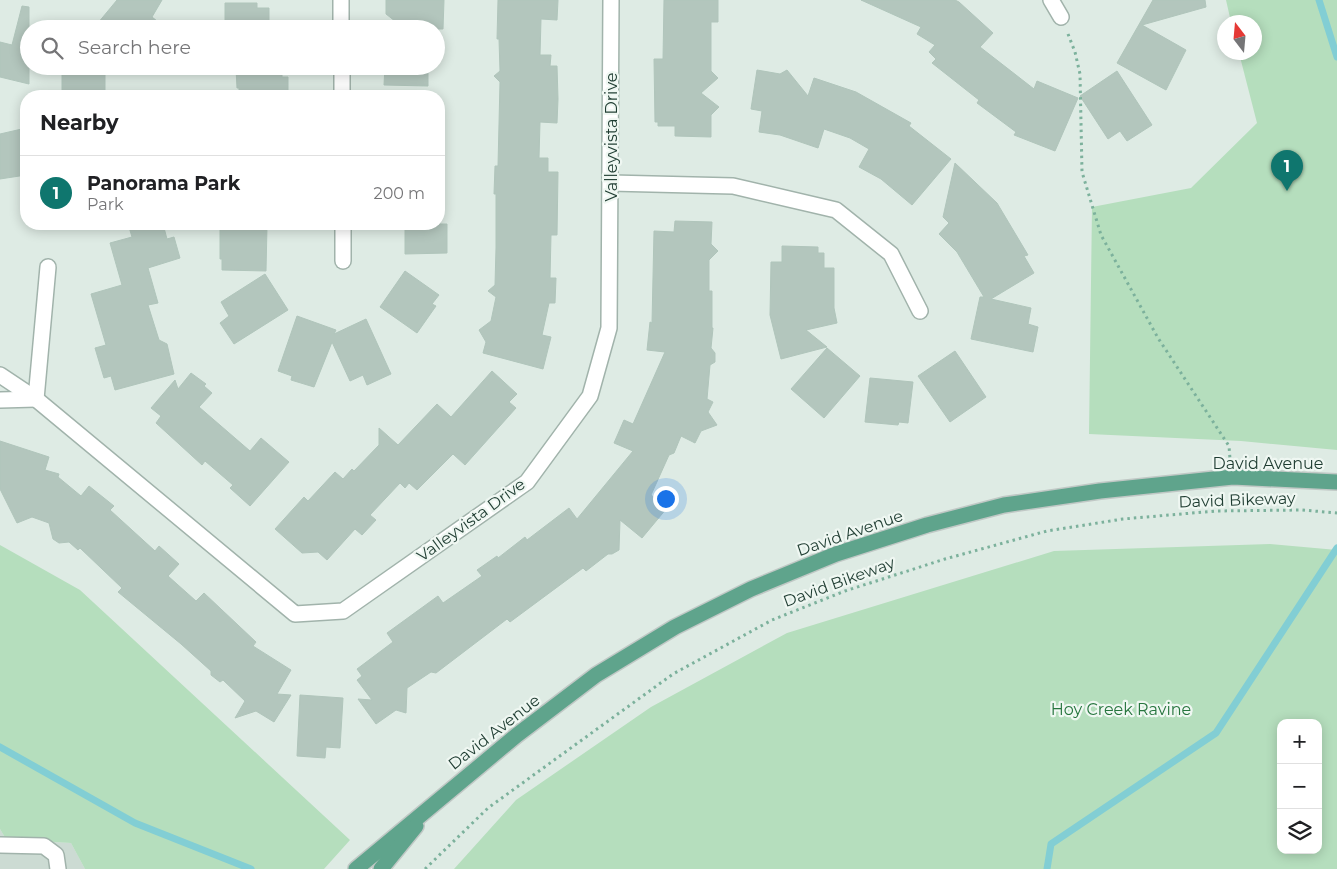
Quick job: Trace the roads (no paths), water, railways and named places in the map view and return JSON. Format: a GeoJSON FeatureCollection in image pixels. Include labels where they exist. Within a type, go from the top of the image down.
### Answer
{"type":"FeatureCollection","features":[{"type":"Feature","properties":{"kind":"main road","name":"David Avenue"},"geometry":{"type":"LineString","coordinates":[[356,869],[439,798],[596,675],[675,627],[751,589],[836,554],[927,525],[1004,505],[1100,491],[1233,477],[1337,482]]}},
{"type":"Feature","properties":{"kind":"main road","name":"David Avenue"},"geometry":{"type":"LineString","coordinates":[[381,869],[439,798]]}},
{"type":"Feature","properties":{"kind":"street"},"geometry":{"type":"LineString","coordinates":[[341,0],[341,20]]}},
{"type":"Feature","properties":{"kind":"street","name":"Valleyvista Drive"},"geometry":{"type":"LineString","coordinates":[[0,375],[36,399],[295,614],[343,611],[527,482],[590,396],[609,328],[611,0]]}},
{"type":"Feature","properties":{"kind":"street"},"geometry":{"type":"LineString","coordinates":[[1051,0],[1061,17]]}},
{"type":"Feature","properties":{"kind":"street"},"geometry":{"type":"LineString","coordinates":[[342,75],[342,90]]}},
{"type":"Feature","properties":{"kind":"street"},"geometry":{"type":"LineString","coordinates":[[611,183],[733,186],[836,210],[891,254],[920,311]]}},
{"type":"Feature","properties":{"kind":"street"},"geometry":{"type":"LineString","coordinates":[[343,230],[343,261]]}},
{"type":"Feature","properties":{"kind":"street"},"geometry":{"type":"LineString","coordinates":[[0,400],[36,399],[48,267]]}},
{"type":"Feature","properties":{"kind":"street"},"geometry":{"type":"LineString","coordinates":[[0,845],[44,846],[56,855],[58,869]]}},
{"type":"Feature","properties":{"kind":"waterway"},"geometry":{"type":"LineString","coordinates":[[1319,0],[1337,57]]}},
{"type":"Feature","properties":{"kind":"waterway"},"geometry":{"type":"LineString","coordinates":[[1047,869],[1051,844],[1216,733],[1337,548]]}},
{"type":"Feature","properties":{"kind":"waterway"},"geometry":{"type":"LineString","coordinates":[[0,747],[135,823],[251,869]]}},
{"type":"Feature","properties":{"kind":"place","name":"Panorama Park"},"geometry":{"type":"Point","coordinates":[1287,191]}},
{"type":"Feature","properties":{"kind":"park label","name":"Hoy Creek Ravine"},"geometry":{"type":"Point","coordinates":[1121,709]}}]}
